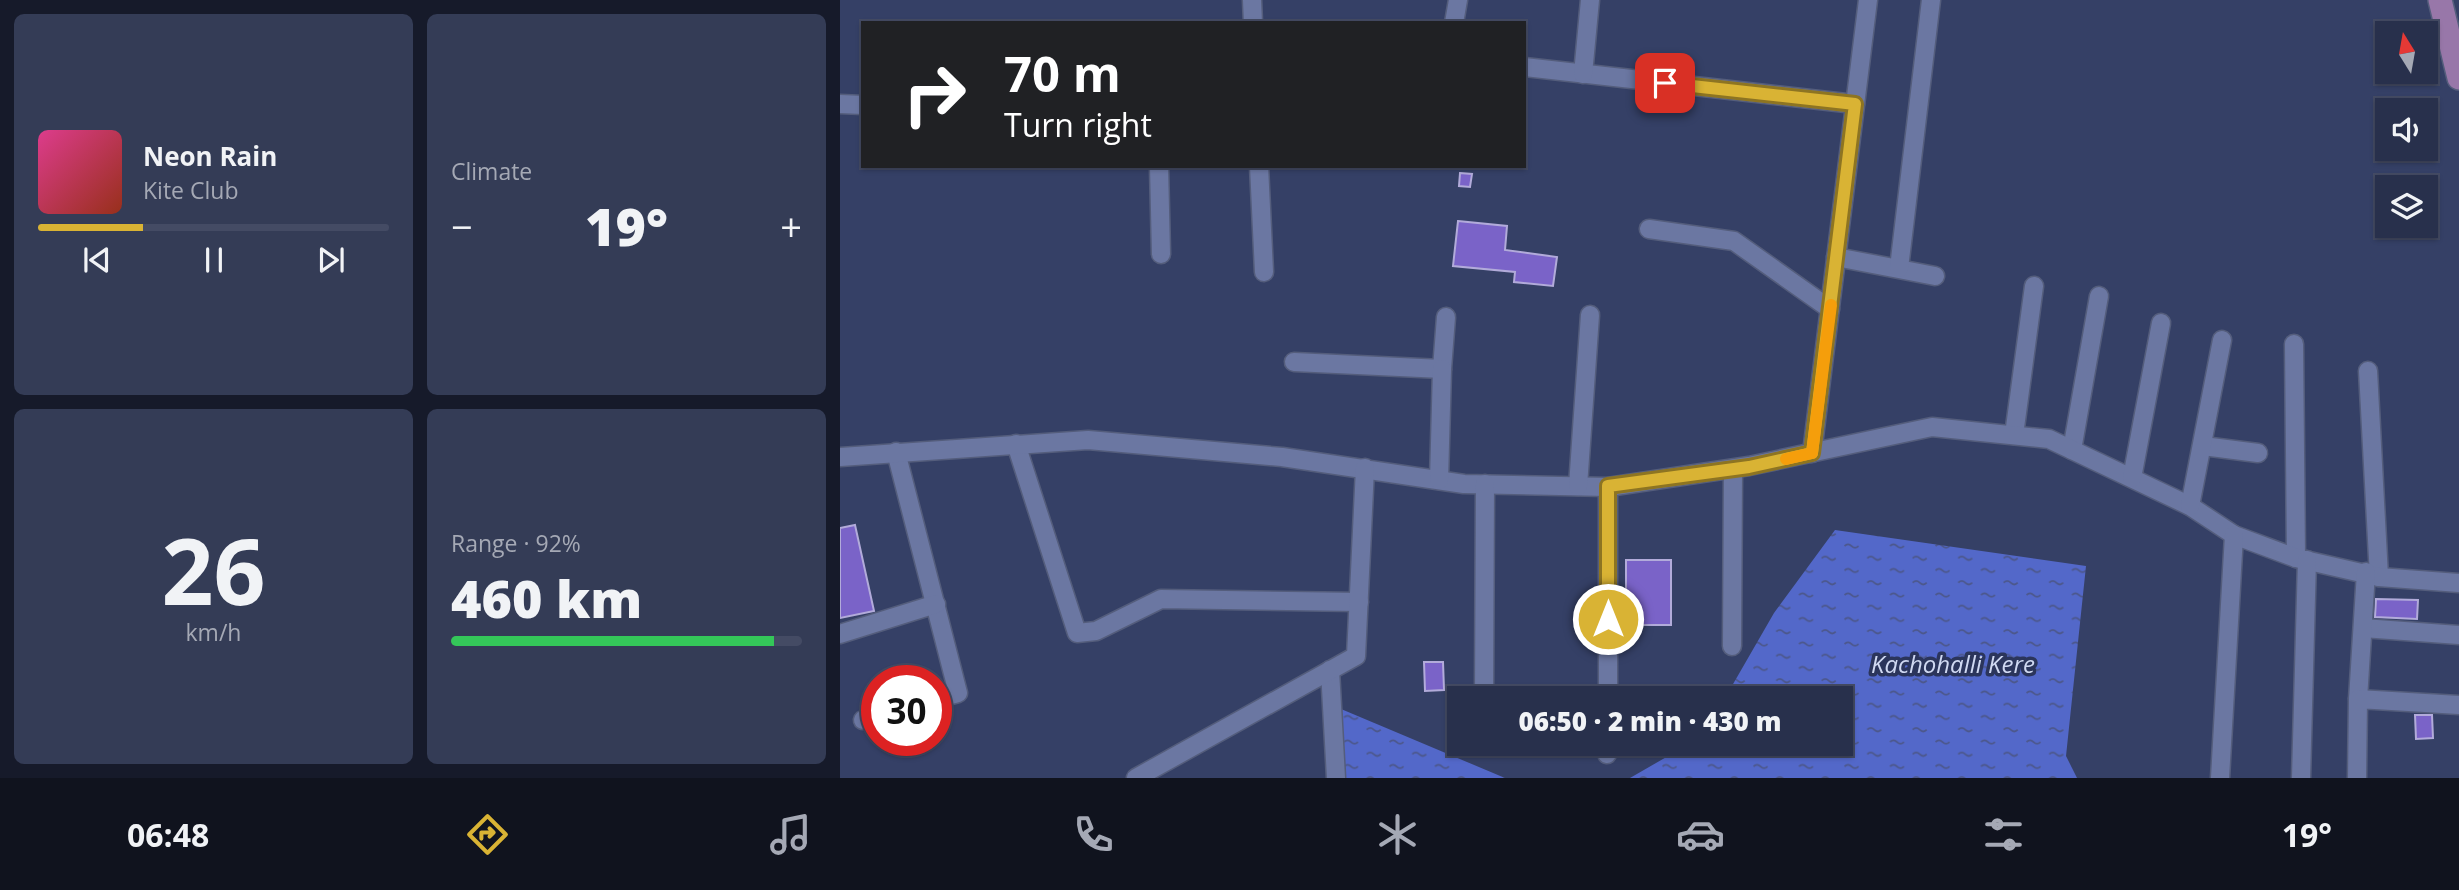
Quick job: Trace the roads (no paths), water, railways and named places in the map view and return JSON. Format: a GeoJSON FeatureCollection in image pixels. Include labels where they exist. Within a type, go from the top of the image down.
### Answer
{"type":"FeatureCollection","features":[{"type":"Feature","properties":{"kind":"main road"},"geometry":{"type":"LineString","coordinates":[[2440,0],[2459,78]]}},
{"type":"Feature","properties":{"kind":"street"},"geometry":{"type":"LineString","coordinates":[[1454,21],[1458,0]]}},
{"type":"Feature","properties":{"kind":"street"},"geometry":{"type":"LineString","coordinates":[[1583,74],[1590,0]]}},
{"type":"Feature","properties":{"kind":"street"},"geometry":{"type":"LineString","coordinates":[[1812,453],[1868,0]]}},
{"type":"Feature","properties":{"kind":"street"},"geometry":{"type":"LineString","coordinates":[[1899,268],[1931,0]]}},
{"type":"Feature","properties":{"kind":"street"},"geometry":{"type":"LineString","coordinates":[[1253,1],[1253,21]]}},
{"type":"Feature","properties":{"kind":"street"},"geometry":{"type":"LineString","coordinates":[[1526,67],[1855,104]]}},
{"type":"Feature","properties":{"kind":"street"},"geometry":{"type":"LineString","coordinates":[[840,104],[861,105]]}},
{"type":"Feature","properties":{"kind":"street"},"geometry":{"type":"LineString","coordinates":[[1159,168],[1161,254]]}},
{"type":"Feature","properties":{"kind":"street"},"geometry":{"type":"LineString","coordinates":[[1259,168],[1264,272]]}},
{"type":"Feature","properties":{"kind":"street"},"geometry":{"type":"LineString","coordinates":[[1649,229],[1734,241],[1830,309]]}},
{"type":"Feature","properties":{"kind":"street"},"geometry":{"type":"LineString","coordinates":[[1836,257],[1935,276]]}},
{"type":"Feature","properties":{"kind":"street"},"geometry":{"type":"LineString","coordinates":[[2014,435],[2034,286]]}},
{"type":"Feature","properties":{"kind":"street"},"geometry":{"type":"LineString","coordinates":[[2072,450],[2099,296]]}},
{"type":"Feature","properties":{"kind":"street"},"geometry":{"type":"LineString","coordinates":[[1578,486],[1590,315]]}},
{"type":"Feature","properties":{"kind":"street"},"geometry":{"type":"LineString","coordinates":[[1439,480],[1446,317]]}},
{"type":"Feature","properties":{"kind":"street"},"geometry":{"type":"LineString","coordinates":[[2132,478],[2161,323]]}},
{"type":"Feature","properties":{"kind":"street"},"geometry":{"type":"LineString","coordinates":[[2190,506],[2222,340]]}},
{"type":"Feature","properties":{"kind":"street"},"geometry":{"type":"LineString","coordinates":[[2294,344],[2301,559],[2301,778]]}},
{"type":"Feature","properties":{"kind":"street"},"geometry":{"type":"LineString","coordinates":[[1294,362],[1442,369]]}},
{"type":"Feature","properties":{"kind":"street"},"geometry":{"type":"LineString","coordinates":[[2357,778],[2358,699],[2363,628],[2373,574],[2368,371]]}},
{"type":"Feature","properties":{"kind":"street"},"geometry":{"type":"LineString","coordinates":[[840,457],[1088,440],[1366,468],[1439,480],[1485,484],[1608,486],[1733,469],[1932,427],[2049,439],[2190,506],[2234,535],[2301,559],[2373,574],[2459,583]]}},
{"type":"Feature","properties":{"kind":"street"},"geometry":{"type":"LineString","coordinates":[[1016,444],[1077,633],[1096,631],[1161,599],[1359,601]]}},
{"type":"Feature","properties":{"kind":"street"},"geometry":{"type":"LineString","coordinates":[[2203,446],[2258,453]]}},
{"type":"Feature","properties":{"kind":"street"},"geometry":{"type":"LineString","coordinates":[[896,452],[951,665]]}},
{"type":"Feature","properties":{"kind":"street"},"geometry":{"type":"LineString","coordinates":[[1136,778],[1356,656],[1366,468]]}},
{"type":"Feature","properties":{"kind":"street"},"geometry":{"type":"LineString","coordinates":[[1731,646],[1733,469]]}},
{"type":"Feature","properties":{"kind":"street"},"geometry":{"type":"LineString","coordinates":[[1484,686],[1485,484]]}},
{"type":"Feature","properties":{"kind":"street"},"geometry":{"type":"LineString","coordinates":[[1608,486],[1608,686]]}},
{"type":"Feature","properties":{"kind":"street"},"geometry":{"type":"LineString","coordinates":[[2220,778],[2234,535]]}},
{"type":"Feature","properties":{"kind":"street"},"geometry":{"type":"LineString","coordinates":[[840,635],[936,604]]}},
{"type":"Feature","properties":{"kind":"street"},"geometry":{"type":"LineString","coordinates":[[2363,628],[2459,635]]}},
{"type":"Feature","properties":{"kind":"street"},"geometry":{"type":"LineString","coordinates":[[952,669],[958,693],[952,695]]}},
{"type":"Feature","properties":{"kind":"street"},"geometry":{"type":"LineString","coordinates":[[1330,670],[1336,778]]}},
{"type":"Feature","properties":{"kind":"street"},"geometry":{"type":"LineString","coordinates":[[2358,699],[2459,705]]}},
{"type":"Feature","properties":{"kind":"water","name":"Kachohalli Kere"},"geometry":{"type":"Polygon","coordinates":[[[1835,530],[2086,566],[2066,756],[2077,778],[1630,778],[1668,756],[1853,756],[1853,686],[1732,686],[1774,613],[1835,530]]]}},
{"type":"Feature","properties":{"kind":"water"},"geometry":{"type":"Polygon","coordinates":[[[1322,701],[1447,754],[1447,756],[1505,778],[1340,778],[1322,701]]]}}]}
